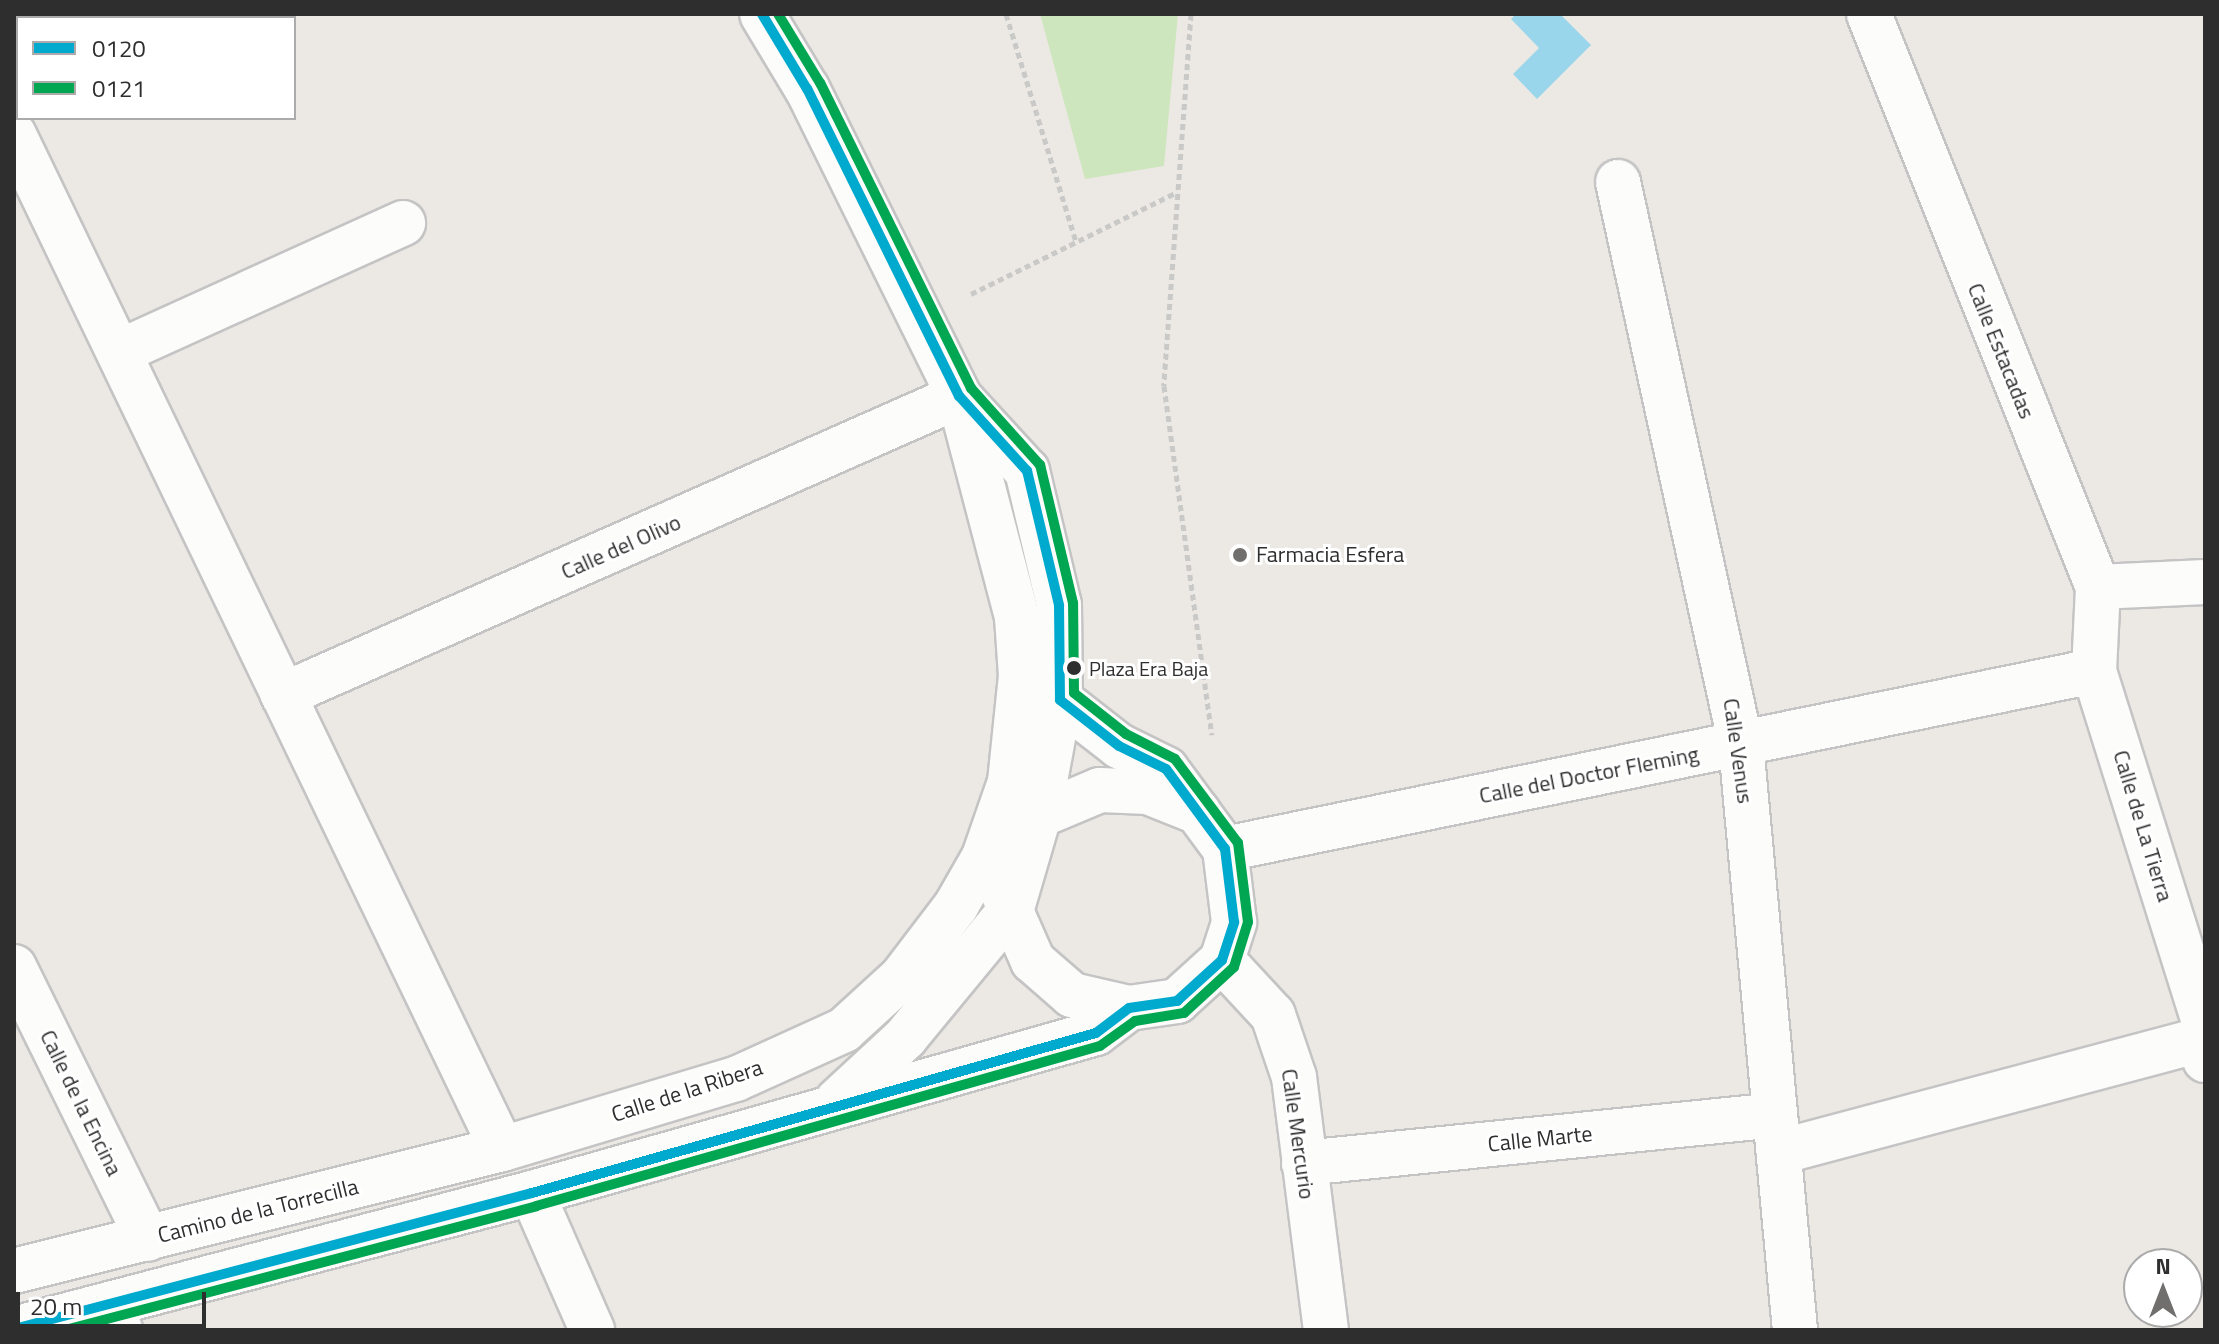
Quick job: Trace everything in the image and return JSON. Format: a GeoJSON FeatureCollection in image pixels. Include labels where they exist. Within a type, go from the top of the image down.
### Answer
{"type":"FeatureCollection","features":[{"type":"Feature","properties":{"kind":"street","name":"Calle de la Ribera"},"geometry":{"type":"LineString","coordinates":[[502,1149],[736,1079],[844,1030],[901,978],[956,906],[988,844],[1010,782],[1021,676],[1017,617],[959,396],[807,89],[762,14]]}},
{"type":"Feature","properties":{"kind":"street","name":"Calle Estacadas"},"geometry":{"type":"LineString","coordinates":[[1869,14],[2098,587]]}},
{"type":"Feature","properties":{"kind":"street"},"geometry":{"type":"LineString","coordinates":[[14,135],[502,1149]]}},
{"type":"Feature","properties":{"kind":"street","name":"Calle Venus"},"geometry":{"type":"LineString","coordinates":[[1618,182],[1741,745],[1795,1330]]}},
{"type":"Feature","properties":{"kind":"street"},"geometry":{"type":"LineString","coordinates":[[119,352],[403,223]]}},
{"type":"Feature","properties":{"kind":"street","name":"Calle de la Ribera"},"geometry":{"type":"LineString","coordinates":[[959,396],[1027,471],[1059,605],[1060,700],[1038,819]]}},
{"type":"Feature","properties":{"kind":"street","name":"Calle del Olivo"},"geometry":{"type":"LineString","coordinates":[[283,695],[959,396]]}},
{"type":"Feature","properties":{"kind":"street"},"geometry":{"type":"LineString","coordinates":[[2098,587],[2205,582]]}},
{"type":"Feature","properties":{"kind":"street","name":"Calle de La Tierra"},"geometry":{"type":"LineString","coordinates":[[2098,587],[2094,671],[2204,1022],[2202,1050]]}},
{"type":"Feature","properties":{"kind":"street","name":"Calle del Doctor Fleming"},"geometry":{"type":"LineString","coordinates":[[1225,849],[2094,671]]}},
{"type":"Feature","properties":{"kind":"street"},"geometry":{"type":"LineString","coordinates":[[1060,700],[1119,746],[1166,769],[1201,813],[1225,849],[1234,922],[1222,960],[1177,1001],[1129,1008],[1072,995],[1033,961],[988,844],[1100,790],[1148,792],[1201,813]]}},
{"type":"Feature","properties":{"kind":"street"},"geometry":{"type":"LineString","coordinates":[[831,1106],[905,1038],[1012,908],[1023,854],[1038,819]]}},
{"type":"Feature","properties":{"kind":"street","name":"Calle Mercurio"},"geometry":{"type":"LineString","coordinates":[[1222,960],[1273,1015],[1294,1077],[1326,1330]]}},
{"type":"Feature","properties":{"kind":"street","name":"Calle de la Encina"},"geometry":{"type":"LineString","coordinates":[[14,967],[148,1239]]}},
{"type":"Feature","properties":{"kind":"street"},"geometry":{"type":"LineString","coordinates":[[14,1329],[113,1319],[831,1106],[1096,1033],[1129,1008]]}},
{"type":"Feature","properties":{"kind":"street","name":"Calle Marte"},"geometry":{"type":"LineString","coordinates":[[1304,1163],[1777,1134],[2202,1050]]}},
{"type":"Feature","properties":{"kind":"street","name":"Camino de la Torrecilla"},"geometry":{"type":"LineString","coordinates":[[14,1271],[502,1149]]}},
{"type":"Feature","properties":{"kind":"street"},"geometry":{"type":"LineString","coordinates":[[532,1193],[592,1330]]}},
{"type":"Feature","properties":{"kind":"path"},"geometry":{"type":"LineString","coordinates":[[1006,14],[1076,241]]}},
{"type":"Feature","properties":{"kind":"path"},"geometry":{"type":"LineString","coordinates":[[1191,14],[1164,386],[1216,771],[1201,813]]}},
{"type":"Feature","properties":{"kind":"path"},"geometry":{"type":"LineString","coordinates":[[921,319],[1178,191]]}},
{"type":"Feature","properties":{"kind":"green space"},"geometry":{"type":"Polygon","coordinates":[[[1040,14],[1178,14],[1164,166],[1085,179],[1040,14]]]}},
{"type":"Feature","properties":{"kind":"water"},"geometry":{"type":"Polygon","coordinates":[[[1516,14],[1560,14],[1591,45],[1537,99],[1513,74],[1539,48],[1511,19],[1516,14]]]}},
{"type":"Feature","properties":{"kind":"transit line","name":"0120"},"geometry":{"type":"LineString","coordinates":[[14,1329],[532,1193],[1096,1033],[1129,1008],[1177,1001],[1222,960],[1234,922],[1225,849],[1166,769],[1119,746],[1060,700],[1059,605],[1027,471],[959,396],[807,89],[762,14]]}},
{"type":"Feature","properties":{"kind":"transit line","name":"0121"},"geometry":{"type":"LineString","coordinates":[[65,1330],[536,1206],[1100,1046],[1135,1021],[1184,1013],[1234,967],[1248,922],[1238,843],[1175,759],[1126,734],[1074,693],[1073,603],[1040,465],[971,388],[820,83],[778,14]]}},
{"type":"Feature","properties":{"kind":"place","name":"Farmacia Esfera"},"geometry":{"type":"Point","coordinates":[1240,555]}},
{"type":"Feature","properties":{"kind":"place","name":"Plaza Era Baja"},"geometry":{"type":"Point","coordinates":[1074,668]}}]}
